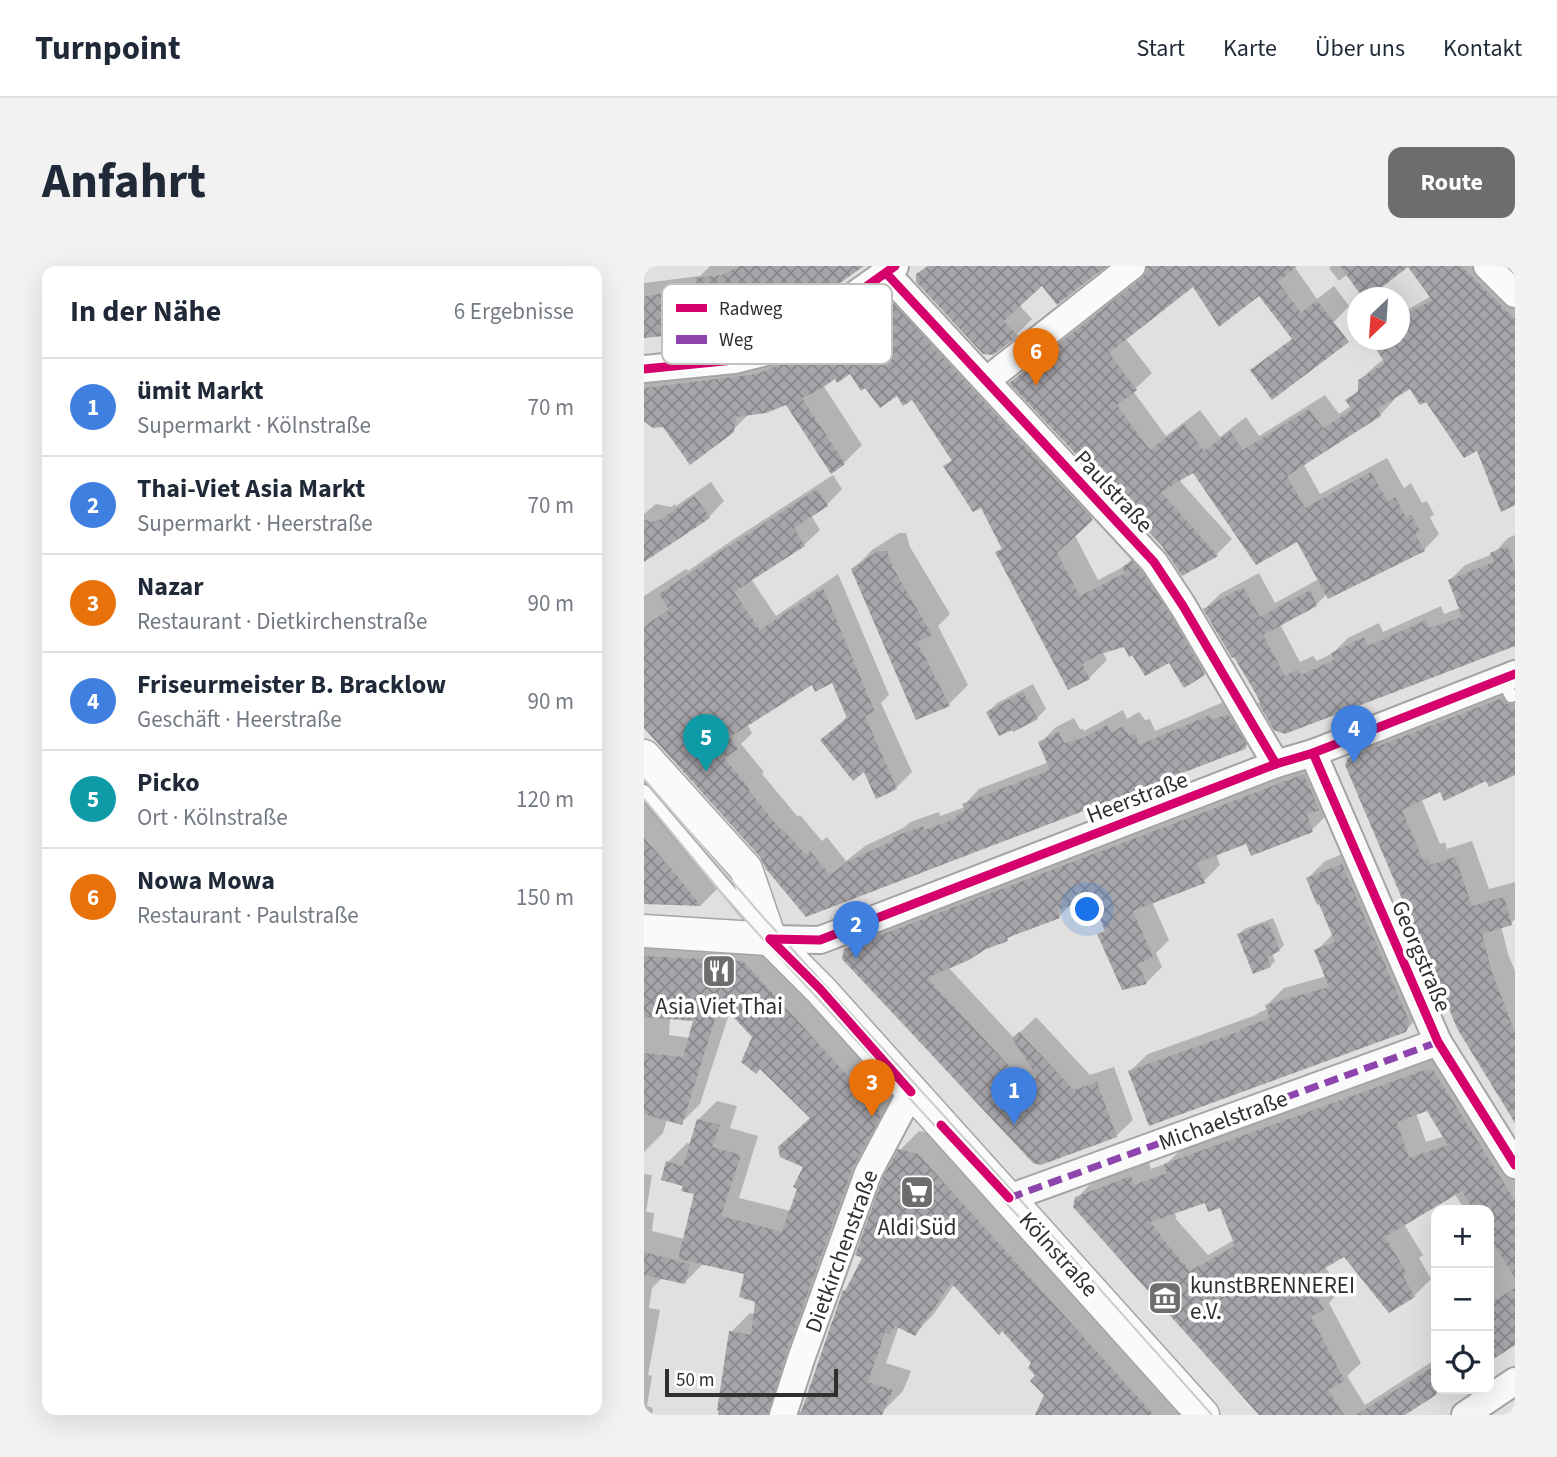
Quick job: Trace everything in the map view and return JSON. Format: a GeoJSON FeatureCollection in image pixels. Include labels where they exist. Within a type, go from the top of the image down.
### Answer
{"type":"FeatureCollection","features":[{"type":"Feature","properties":{"kind":"street"},"geometry":{"type":"LineString","coordinates":[[987,380],[1132,266]]}},
{"type":"Feature","properties":{"kind":"street"},"geometry":{"type":"LineString","coordinates":[[1487,266],[1515,294]]}},
{"type":"Feature","properties":{"kind":"street"},"geometry":{"type":"LineString","coordinates":[[870,284],[890,270]]}},
{"type":"Feature","properties":{"kind":"street","name":"Paulstraße"},"geometry":{"type":"LineString","coordinates":[[890,270],[1154,562],[1276,764]]}},
{"type":"Feature","properties":{"kind":"street"},"geometry":{"type":"LineString","coordinates":[[644,369],[694,364]]}},
{"type":"Feature","properties":{"kind":"street","name":"Heerstraße"},"geometry":{"type":"LineString","coordinates":[[760,938],[820,940],[1276,764],[1510,683]]}},
{"type":"Feature","properties":{"kind":"street","name":"Georgstraße"},"geometry":{"type":"LineString","coordinates":[[1313,753],[1438,1042],[1515,1165]]}},
{"type":"Feature","properties":{"kind":"street","name":"Kölnstraße"},"geometry":{"type":"LineString","coordinates":[[644,756],[746,869],[760,938],[820,989],[1203,1415]]}},
{"type":"Feature","properties":{"kind":"street"},"geometry":{"type":"LineString","coordinates":[[644,931],[760,938]]}},
{"type":"Feature","properties":{"kind":"street","name":"Michaelstraße"},"geometry":{"type":"LineString","coordinates":[[1009,1198],[1438,1042]]}},
{"type":"Feature","properties":{"kind":"street","name":"Dietkirchenstraße"},"geometry":{"type":"LineString","coordinates":[[783,1415],[867,1173],[911,1092]]}},
{"type":"Feature","properties":{"kind":"street"},"geometry":{"type":"LineString","coordinates":[[1465,1415],[1515,1381]]}},
{"type":"Feature","properties":{"kind":"lane"},"geometry":{"type":"LineString","coordinates":[[644,791],[760,938]]}},
{"type":"Feature","properties":{"kind":"building"},"geometry":{"type":"Polygon","coordinates":[[[740,266],[864,266],[839,284],[697,284],[695,278],[722,275],[740,266]]]}},
{"type":"Feature","properties":{"kind":"building"},"geometry":{"type":"Polygon","coordinates":[[[928,266],[1107,266],[1057,305],[1042,286],[1004,321],[1018,336],[993,355],[983,354],[916,282],[916,274],[928,266]]]}},
{"type":"Feature","properties":{"kind":"building"},"geometry":{"type":"Polygon","coordinates":[[[1147,266],[1297,266],[1278,282],[1301,313],[1317,300],[1347,339],[1347,344],[1272,400],[1250,370],[1292,339],[1259,296],[1219,327],[1193,287],[1109,353],[1137,390],[1117,405],[1150,450],[1184,424],[1204,451],[1230,431],[1243,450],[1309,409],[1323,428],[1352,410],[1345,400],[1358,392],[1358,380],[1385,363],[1377,350],[1410,350],[1410,313],[1432,300],[1408,267],[1382,287],[1355,287],[1340,266],[1461,266],[1515,319],[1515,505],[1501,512],[1477,451],[1464,458],[1426,402],[1420,405],[1410,389],[1377,409],[1381,416],[1287,476],[1305,508],[1371,472],[1388,502],[1395,497],[1406,517],[1411,515],[1420,531],[1415,534],[1425,551],[1328,599],[1297,542],[1256,565],[1193,473],[1161,492],[1218,556],[1182,576],[1162,546],[1009,383],[1142,278],[1147,266]]]}},
{"type":"Feature","properties":{"kind":"building"},"geometry":{"type":"Polygon","coordinates":[[[662,294],[662,336],[644,338],[644,296],[662,294]]]}},
{"type":"Feature","properties":{"kind":"building"},"geometry":{"type":"Polygon","coordinates":[[[892,302],[1093,520],[1057,553],[1080,596],[1125,573],[1122,567],[1132,561],[1170,614],[1205,675],[1184,688],[1169,663],[1145,676],[1124,647],[1100,654],[1082,664],[1090,679],[1068,690],[995,552],[1002,549],[981,508],[973,512],[943,466],[952,461],[912,400],[903,406],[897,396],[880,408],[865,388],[861,391],[850,374],[837,383],[835,379],[802,398],[845,464],[831,474],[786,405],[766,413],[736,417],[734,432],[690,465],[663,427],[653,428],[644,421],[644,388],[757,374],[781,364],[892,364],[892,302]]]}},
{"type":"Feature","properties":{"kind":"building"},"geometry":{"type":"Polygon","coordinates":[[[817,489],[828,506],[794,528],[805,546],[734,592],[760,630],[823,588],[875,712],[865,716],[897,789],[876,799],[864,772],[853,781],[820,740],[847,718],[832,683],[815,692],[812,685],[730,737],[738,749],[724,758],[782,831],[783,829],[806,855],[810,851],[830,875],[847,862],[894,840],[893,837],[923,826],[925,830],[957,818],[956,814],[965,811],[962,804],[1050,770],[1038,742],[1059,732],[1064,743],[1083,738],[1107,725],[1111,733],[1123,726],[1129,735],[1135,733],[1139,745],[1210,715],[1212,720],[1228,714],[1247,745],[1245,749],[806,917],[766,869],[760,857],[644,728],[644,626],[669,610],[659,594],[817,489]]]}},
{"type":"Feature","properties":{"kind":"building"},"geometry":{"type":"Polygon","coordinates":[[[695,496],[710,518],[644,562],[644,520],[660,520],[695,496]]]}},
{"type":"Feature","properties":{"kind":"building"},"geometry":{"type":"Polygon","coordinates":[[[1507,546],[1515,567],[1515,646],[1285,734],[1274,730],[1258,703],[1260,702],[1256,694],[1203,609],[1243,587],[1260,617],[1310,590],[1317,606],[1263,635],[1285,676],[1298,669],[1301,675],[1334,660],[1331,653],[1364,637],[1368,646],[1426,620],[1429,628],[1462,617],[1448,580],[1494,562],[1490,553],[1507,546]]]}},
{"type":"Feature","properties":{"kind":"building"},"geometry":{"type":"Polygon","coordinates":[[[878,551],[887,551],[892,566],[932,635],[917,642],[950,706],[916,720],[851,569],[878,551]]]}},
{"type":"Feature","properties":{"kind":"building"},"geometry":{"type":"Polygon","coordinates":[[[1023,692],[1038,719],[999,736],[986,712],[1023,692]]]}},
{"type":"Feature","properties":{"kind":"building"},"geometry":{"type":"Polygon","coordinates":[[[1502,698],[1507,704],[1515,704],[1515,775],[1489,787],[1486,781],[1444,801],[1440,792],[1402,810],[1423,860],[1428,858],[1430,865],[1455,857],[1472,906],[1504,897],[1512,925],[1482,934],[1492,972],[1515,1033],[1515,1123],[1458,1030],[1345,765],[1348,758],[1502,698]]]}},
{"type":"Feature","properties":{"kind":"building"},"geometry":{"type":"Polygon","coordinates":[[[1304,774],[1319,810],[1307,815],[1313,832],[1251,856],[1246,844],[1197,863],[1205,883],[1133,911],[1153,957],[1138,964],[1147,984],[1122,990],[1097,934],[1105,931],[1091,897],[1058,910],[1060,918],[1007,938],[1008,941],[927,978],[1026,1084],[1037,1077],[1012,1038],[1019,1032],[1074,1090],[1097,1082],[1117,1137],[1041,1165],[1033,1163],[842,959],[844,949],[1304,774]]]}},
{"type":"Feature","properties":{"kind":"building"},"geometry":{"type":"Polygon","coordinates":[[[644,838],[673,871],[701,906],[644,904],[644,838]]]}},
{"type":"Feature","properties":{"kind":"building"},"geometry":{"type":"Polygon","coordinates":[[[1342,864],[1410,1023],[1406,1032],[1149,1126],[1128,1071],[1270,1018],[1265,1005],[1329,987],[1314,950],[1335,942],[1306,878],[1342,864]]]}},
{"type":"Feature","properties":{"kind":"building"},"geometry":{"type":"Polygon","coordinates":[[[1268,922],[1280,951],[1267,957],[1271,967],[1253,974],[1237,934],[1268,922]]]}},
{"type":"Feature","properties":{"kind":"building"},"geometry":{"type":"Polygon","coordinates":[[[644,956],[743,961],[879,1110],[881,1116],[853,1167],[786,1354],[768,1415],[718,1415],[729,1331],[751,1335],[755,1302],[739,1297],[744,1274],[678,1259],[694,1194],[681,1191],[683,1186],[661,1180],[666,1161],[683,1166],[697,1119],[720,1125],[712,1147],[741,1155],[721,1216],[782,1232],[797,1189],[793,1187],[803,1167],[780,1157],[778,1147],[810,1118],[760,1069],[756,1074],[741,1062],[752,1037],[720,1003],[682,1125],[644,1114],[644,1053],[683,1057],[693,1021],[644,1017],[644,956]]]}},
{"type":"Feature","properties":{"kind":"building"},"geometry":{"type":"Polygon","coordinates":[[[1427,1069],[1434,1071],[1515,1201],[1515,1278],[1494,1244],[1494,1205],[1471,1205],[1462,1191],[1439,1205],[1431,1205],[1431,1210],[1385,1237],[1407,1273],[1403,1276],[1415,1297],[1389,1313],[1344,1257],[1306,1279],[1324,1309],[1311,1317],[1345,1381],[1328,1390],[1344,1415],[1259,1415],[1073,1207],[1075,1197],[1131,1176],[1134,1185],[1167,1173],[1164,1164],[1427,1069]],[[1427,1111],[1397,1122],[1409,1158],[1448,1145],[1427,1111]],[[1205,1203],[1150,1222],[1190,1271],[1235,1246],[1220,1208],[1208,1212],[1205,1203]]]}},
{"type":"Feature","properties":{"kind":"building"},"geometry":{"type":"Polygon","coordinates":[[[898,1149],[918,1154],[1154,1415],[1035,1415],[1044,1395],[1030,1381],[1035,1375],[1028,1368],[1031,1363],[1002,1331],[999,1335],[951,1283],[915,1336],[895,1326],[890,1335],[885,1332],[868,1382],[893,1390],[882,1415],[800,1415],[843,1290],[845,1291],[862,1258],[855,1255],[882,1179],[898,1149]]]}},
{"type":"Feature","properties":{"kind":"building"},"geometry":{"type":"Polygon","coordinates":[[[644,1252],[690,1264],[685,1284],[644,1275],[644,1252]]]}},
{"type":"Feature","properties":{"kind":"building"},"geometry":{"type":"Polygon","coordinates":[[[1515,1288],[1515,1345],[1494,1359],[1494,1331],[1494,1301],[1515,1288]]]}},
{"type":"Feature","properties":{"kind":"building"},"geometry":{"type":"Polygon","coordinates":[[[1431,1368],[1431,1394],[1436,1395],[1405,1415],[1356,1415],[1431,1368]]]}},
{"type":"Feature","properties":{"kind":"tram line"},"geometry":{"type":"LineString","coordinates":[[644,779],[763,917],[1212,1415]]}},
{"type":"Feature","properties":{"kind":"tram line"},"geometry":{"type":"LineString","coordinates":[[644,799],[762,938],[1065,1267]]}},
{"type":"Feature","properties":{"kind":"marked path"},"geometry":{"type":"LineString","coordinates":[[1009,1198],[1438,1042]]}},
{"type":"Feature","properties":{"kind":"cycle path"},"geometry":{"type":"LineString","coordinates":[[870,284],[895,266]]}},
{"type":"Feature","properties":{"kind":"cycle path"},"geometry":{"type":"LineString","coordinates":[[886,273],[1154,562],[1276,764]]}},
{"type":"Feature","properties":{"kind":"cycle path"},"geometry":{"type":"LineString","coordinates":[[644,369],[694,364]]}},
{"type":"Feature","properties":{"kind":"cycle path"},"geometry":{"type":"LineString","coordinates":[[770,939],[820,940],[1515,674]]}},
{"type":"Feature","properties":{"kind":"cycle path"},"geometry":{"type":"LineString","coordinates":[[1313,753],[1438,1042],[1515,1165]]}},
{"type":"Feature","properties":{"kind":"cycle path"},"geometry":{"type":"LineString","coordinates":[[770,939],[820,989],[911,1092]]}},
{"type":"Feature","properties":{"kind":"cycle path"},"geometry":{"type":"LineString","coordinates":[[941,1125],[1009,1198]]}},
{"type":"Feature","properties":{"kind":"place","name":"Nowa Mowa"},"geometry":{"type":"Point","coordinates":[1036,386]}},
{"type":"Feature","properties":{"kind":"place","name":"Friseurmeister B. Bracklow"},"geometry":{"type":"Point","coordinates":[1354,763]}},
{"type":"Feature","properties":{"kind":"place","name":"Picko"},"geometry":{"type":"Point","coordinates":[706,772]}},
{"type":"Feature","properties":{"kind":"place","name":"Thai-Viet Asia Markt"},"geometry":{"type":"Point","coordinates":[856,959]}},
{"type":"Feature","properties":{"kind":"place","name":"Asia Viet Thai"},"geometry":{"type":"Point","coordinates":[719,971]}},
{"type":"Feature","properties":{"kind":"place","name":"Nazar"},"geometry":{"type":"Point","coordinates":[872,1117]}},
{"type":"Feature","properties":{"kind":"place","name":"ümit Markt"},"geometry":{"type":"Point","coordinates":[1014,1125]}},
{"type":"Feature","properties":{"kind":"place","name":"Aldi Süd"},"geometry":{"type":"Point","coordinates":[917,1192]}},
{"type":"Feature","properties":{"kind":"place","name":"kunstBRENNEREI e.V."},"geometry":{"type":"Point","coordinates":[1165,1298]}}]}
